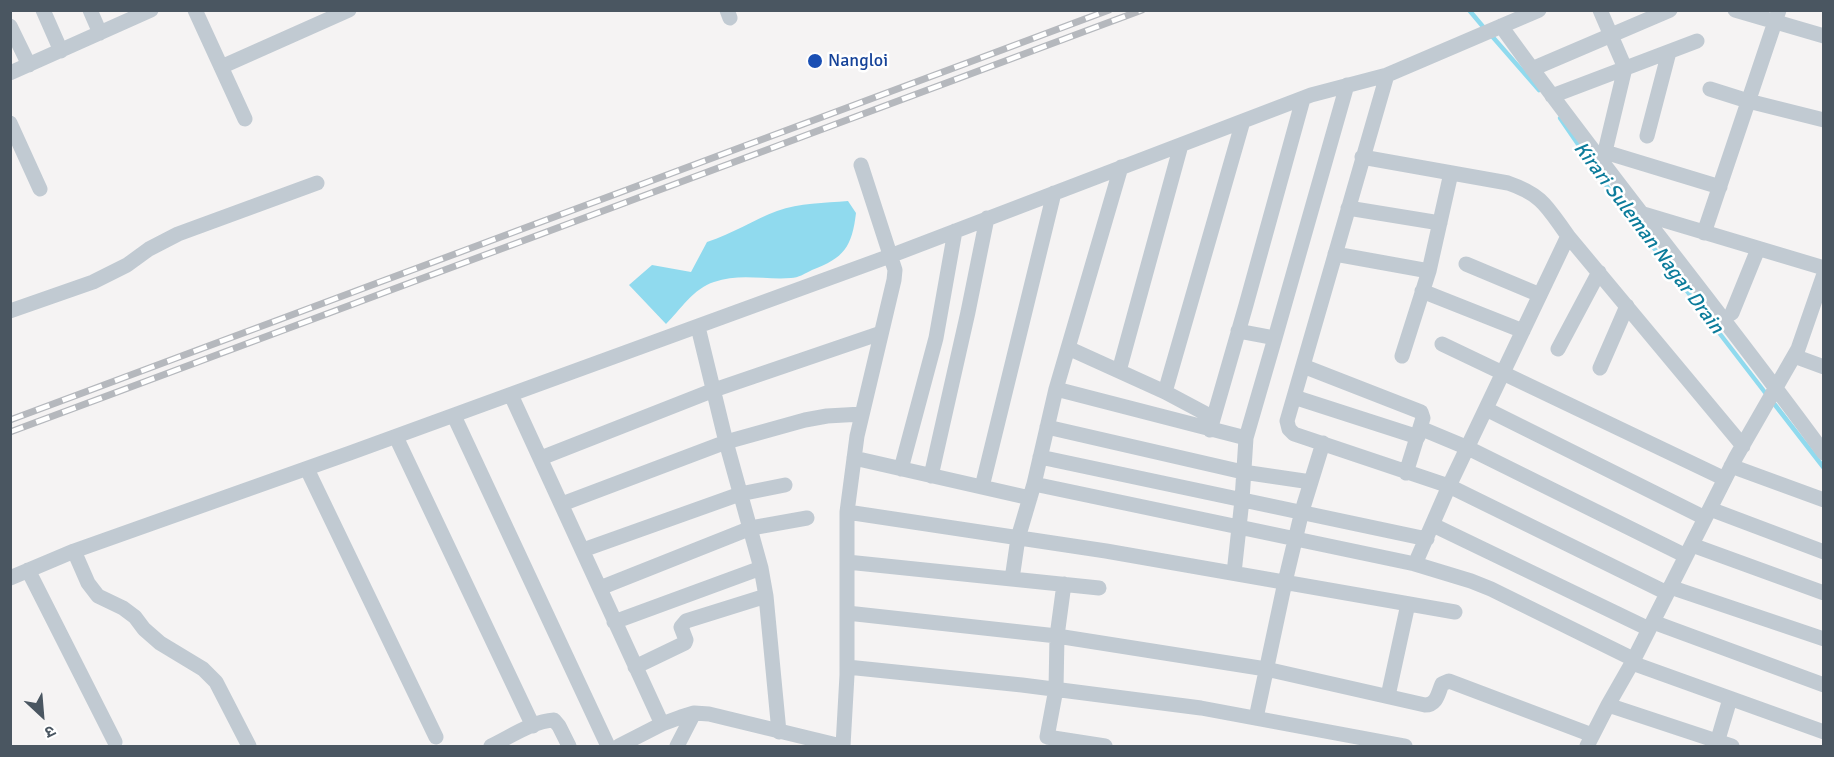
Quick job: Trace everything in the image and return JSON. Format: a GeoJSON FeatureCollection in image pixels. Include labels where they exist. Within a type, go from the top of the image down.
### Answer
{"type":"FeatureCollection","features":[{"type":"Feature","properties":{"kind":"street"},"geometry":{"type":"LineString","coordinates":[[43,10],[61,51]]}},
{"type":"Feature","properties":{"kind":"street"},"geometry":{"type":"LineString","coordinates":[[90,10],[100,33]]}},
{"type":"Feature","properties":{"kind":"street"},"geometry":{"type":"LineString","coordinates":[[10,73],[100,33],[134,14],[152,10]]}},
{"type":"Feature","properties":{"kind":"street"},"geometry":{"type":"LineString","coordinates":[[195,10],[245,119]]}},
{"type":"Feature","properties":{"kind":"street"},"geometry":{"type":"LineString","coordinates":[[221,67],[350,10]]}},
{"type":"Feature","properties":{"kind":"street"},"geometry":{"type":"LineString","coordinates":[[10,578],[74,551],[396,437],[890,256],[1303,99],[1387,75],[1539,10]]}},
{"type":"Feature","properties":{"kind":"street"},"geometry":{"type":"LineString","coordinates":[[1600,10],[1625,68],[1603,158]]}},
{"type":"Feature","properties":{"kind":"street"},"geometry":{"type":"LineString","coordinates":[[1532,69],[1670,10]]}},
{"type":"Feature","properties":{"kind":"street"},"geometry":{"type":"LineString","coordinates":[[1735,10],[1777,16],[1824,36]]}},
{"type":"Feature","properties":{"kind":"street"},"geometry":{"type":"LineString","coordinates":[[1704,233],[1777,16]]}},
{"type":"Feature","properties":{"kind":"street"},"geometry":{"type":"LineString","coordinates":[[10,26],[29,65]]}},
{"type":"Feature","properties":{"kind":"street"},"geometry":{"type":"LineString","coordinates":[[1492,30],[1532,69],[1603,158],[1640,213],[1772,395],[1824,453]]}},
{"type":"Feature","properties":{"kind":"street"},"geometry":{"type":"LineString","coordinates":[[1552,96],[1697,41]]}},
{"type":"Feature","properties":{"kind":"street"},"geometry":{"type":"LineString","coordinates":[[1647,136],[1669,52]]}},
{"type":"Feature","properties":{"kind":"street"},"geometry":{"type":"LineString","coordinates":[[1387,75],[1287,421],[1289,429],[1294,434],[1449,486],[1669,590],[1824,639]]}},
{"type":"Feature","properties":{"kind":"street"},"geometry":{"type":"LineString","coordinates":[[1233,573],[1242,500],[1246,438],[1347,86]]}},
{"type":"Feature","properties":{"kind":"street"},"geometry":{"type":"LineString","coordinates":[[1710,89],[1824,120]]}},
{"type":"Feature","properties":{"kind":"street"},"geometry":{"type":"LineString","coordinates":[[1211,423],[1303,99]]}},
{"type":"Feature","properties":{"kind":"street"},"geometry":{"type":"LineString","coordinates":[[1165,392],[1243,121]]}},
{"type":"Feature","properties":{"kind":"street"},"geometry":{"type":"LineString","coordinates":[[10,123],[40,189]]}},
{"type":"Feature","properties":{"kind":"street"},"geometry":{"type":"LineString","coordinates":[[1119,371],[1181,145]]}},
{"type":"Feature","properties":{"kind":"street"},"geometry":{"type":"LineString","coordinates":[[1362,157],[1508,183],[1527,190],[1542,200],[1568,236],[1743,446]]}},
{"type":"Feature","properties":{"kind":"street"},"geometry":{"type":"LineString","coordinates":[[1603,158],[1720,187]]}},
{"type":"Feature","properties":{"kind":"street"},"geometry":{"type":"LineString","coordinates":[[619,747],[662,724],[694,713],[709,714],[842,747],[847,667],[848,512],[854,458],[895,270],[861,165]]}},
{"type":"Feature","properties":{"kind":"street"},"geometry":{"type":"LineString","coordinates":[[1012,579],[1018,538],[1032,491],[1056,389],[1121,167]]}},
{"type":"Feature","properties":{"kind":"street"},"geometry":{"type":"LineString","coordinates":[[1402,356],[1428,271],[1451,173]]}},
{"type":"Feature","properties":{"kind":"street"},"geometry":{"type":"LineString","coordinates":[[10,311],[93,282],[127,265],[149,249],[178,234],[317,183]]}},
{"type":"Feature","properties":{"kind":"street"},"geometry":{"type":"LineString","coordinates":[[981,487],[1054,193]]}},
{"type":"Feature","properties":{"kind":"street"},"geometry":{"type":"LineString","coordinates":[[1348,208],[1440,223]]}},
{"type":"Feature","properties":{"kind":"street"},"geometry":{"type":"LineString","coordinates":[[1640,213],[1824,268]]}},
{"type":"Feature","properties":{"kind":"street"},"geometry":{"type":"LineString","coordinates":[[931,476],[987,218]]}},
{"type":"Feature","properties":{"kind":"street"},"geometry":{"type":"LineString","coordinates":[[901,469],[936,338],[955,231]]}},
{"type":"Feature","properties":{"kind":"street"},"geometry":{"type":"LineString","coordinates":[[1414,564],[1568,236]]}},
{"type":"Feature","properties":{"kind":"street"},"geometry":{"type":"LineString","coordinates":[[1732,313],[1758,249]]}},
{"type":"Feature","properties":{"kind":"street"},"geometry":{"type":"LineString","coordinates":[[1335,254],[1428,271]]}},
{"type":"Feature","properties":{"kind":"street"},"geometry":{"type":"LineString","coordinates":[[1466,264],[1540,295]]}},
{"type":"Feature","properties":{"kind":"street"},"geometry":{"type":"LineString","coordinates":[[1558,349],[1599,272]]}},
{"type":"Feature","properties":{"kind":"street"},"geometry":{"type":"LineString","coordinates":[[847,613],[1057,636],[1266,669],[1431,705],[1442,684],[1449,681],[1590,741],[1728,472],[1794,356],[1824,274]]}},
{"type":"Feature","properties":{"kind":"street"},"geometry":{"type":"LineString","coordinates":[[1422,291],[1523,331]]}},
{"type":"Feature","properties":{"kind":"street"},"geometry":{"type":"LineString","coordinates":[[1600,368],[1627,306]]}},
{"type":"Feature","properties":{"kind":"street"},"geometry":{"type":"LineString","coordinates":[[698,327],[726,442],[761,568],[766,596],[779,732]]}},
{"type":"Feature","properties":{"kind":"street"},"geometry":{"type":"LineString","coordinates":[[1238,332],[1275,338]]}},
{"type":"Feature","properties":{"kind":"street"},"geometry":{"type":"LineString","coordinates":[[541,458],[714,390],[881,333]]}},
{"type":"Feature","properties":{"kind":"street"},"geometry":{"type":"LineString","coordinates":[[1442,344],[1728,472],[1824,500]]}},
{"type":"Feature","properties":{"kind":"street"},"geometry":{"type":"LineString","coordinates":[[1068,348],[1165,392],[1211,423],[1246,438]]}},
{"type":"Feature","properties":{"kind":"street"},"geometry":{"type":"LineString","coordinates":[[1794,356],[1824,367]]}},
{"type":"Feature","properties":{"kind":"street"},"geometry":{"type":"LineString","coordinates":[[1303,366],[1418,410],[1423,415],[1406,473]]}},
{"type":"Feature","properties":{"kind":"street"},"geometry":{"type":"LineString","coordinates":[[1056,389],[1211,423]]}},
{"type":"Feature","properties":{"kind":"street"},"geometry":{"type":"LineString","coordinates":[[511,395],[662,724]]}},
{"type":"Feature","properties":{"kind":"street"},"geometry":{"type":"LineString","coordinates":[[1294,398],[1468,448],[1689,550],[1824,593]]}},
{"type":"Feature","properties":{"kind":"street"},"geometry":{"type":"LineString","coordinates":[[1486,409],[1707,514],[1824,552]]}},
{"type":"Feature","properties":{"kind":"street"},"geometry":{"type":"LineString","coordinates":[[562,504],[726,442],[805,420],[862,414]]}},
{"type":"Feature","properties":{"kind":"street"},"geometry":{"type":"LineString","coordinates":[[454,416],[608,747]]}},
{"type":"Feature","properties":{"kind":"street"},"geometry":{"type":"LineString","coordinates":[[1047,427],[1244,472],[1311,482]]}},
{"type":"Feature","properties":{"kind":"street"},"geometry":{"type":"LineString","coordinates":[[396,437],[532,726]]}},
{"type":"Feature","properties":{"kind":"street"},"geometry":{"type":"LineString","coordinates":[[1256,718],[1302,511],[1323,443]]}},
{"type":"Feature","properties":{"kind":"street"},"geometry":{"type":"LineString","coordinates":[[1040,457],[1242,500],[1430,532],[1651,625],[1824,685]]}},
{"type":"Feature","properties":{"kind":"street"},"geometry":{"type":"LineString","coordinates":[[854,458],[981,487],[1032,491],[1238,528],[1414,564],[1491,589],[1633,661],[1730,699],[1824,732]]}},
{"type":"Feature","properties":{"kind":"street"},"geometry":{"type":"LineString","coordinates":[[307,469],[436,737]]}},
{"type":"Feature","properties":{"kind":"street"},"geometry":{"type":"LineString","coordinates":[[583,550],[740,494],[785,485]]}},
{"type":"Feature","properties":{"kind":"street"},"geometry":{"type":"LineString","coordinates":[[848,512],[1106,550],[1455,612]]}},
{"type":"Feature","properties":{"kind":"street"},"geometry":{"type":"LineString","coordinates":[[600,588],[751,528],[807,518]]}},
{"type":"Feature","properties":{"kind":"street"},"geometry":{"type":"LineString","coordinates":[[74,551],[88,583],[98,596],[129,612],[160,643],[203,669],[216,682],[249,747]]}},
{"type":"Feature","properties":{"kind":"street"},"geometry":{"type":"LineString","coordinates":[[847,562],[1099,588]]}},
{"type":"Feature","properties":{"kind":"street"},"geometry":{"type":"LineString","coordinates":[[614,622],[761,568]]}},
{"type":"Feature","properties":{"kind":"street"},"geometry":{"type":"LineString","coordinates":[[28,570],[115,742]]}},
{"type":"Feature","properties":{"kind":"street"},"geometry":{"type":"LineString","coordinates":[[1064,584],[1057,636],[1056,689],[1046,742],[1105,747]]}},
{"type":"Feature","properties":{"kind":"street"},"geometry":{"type":"LineString","coordinates":[[635,667],[685,643],[686,639],[681,627],[686,621],[766,596]]}},
{"type":"Feature","properties":{"kind":"street"},"geometry":{"type":"LineString","coordinates":[[1388,696],[1408,604]]}},
{"type":"Feature","properties":{"kind":"street"},"geometry":{"type":"LineString","coordinates":[[847,667],[1056,689],[1201,708],[1406,747]]}},
{"type":"Feature","properties":{"kind":"street"},"geometry":{"type":"LineString","coordinates":[[1717,744],[1730,699]]}},
{"type":"Feature","properties":{"kind":"street"},"geometry":{"type":"LineString","coordinates":[[1608,705],[1717,744],[1732,747]]}},
{"type":"Feature","properties":{"kind":"street"},"geometry":{"type":"LineString","coordinates":[[677,747],[694,713]]}},
{"type":"Feature","properties":{"kind":"street"},"geometry":{"type":"LineString","coordinates":[[491,747],[532,726],[554,720],[560,726],[569,747]]}},
{"type":"Feature","properties":{"kind":"street"},"geometry":{"type":"LineString","coordinates":[[1822,747],[1824,742]]}},
{"type":"Feature","properties":{"kind":"water"},"geometry":{"type":"Polygon","coordinates":[[[848,201],[856,213],[849,243],[832,261],[794,278],[752,277],[723,279],[714,282],[694,294],[666,324],[629,285],[652,265],[691,272],[707,242],[777,211],[803,205],[848,201]]]}},
{"type":"Feature","properties":{"kind":"waterway","name":"Kirari Suleman Nagar Drain"},"geometry":{"type":"LineString","coordinates":[[1469,10],[1485,29]]}},
{"type":"Feature","properties":{"kind":"waterway","name":"Kirari Suleman Nagar Drain"},"geometry":{"type":"LineString","coordinates":[[1491,35],[1539,90]]}},
{"type":"Feature","properties":{"kind":"waterway","name":"Kirari Suleman Nagar Drain"},"geometry":{"type":"LineString","coordinates":[[1560,118],[1613,195],[1767,395]]}},
{"type":"Feature","properties":{"kind":"waterway","name":"Kirari Suleman Nagar Drain"},"geometry":{"type":"LineString","coordinates":[[1772,401],[1824,468]]}},
{"type":"Feature","properties":{"kind":"railway"},"geometry":{"type":"LineString","coordinates":[[10,420],[1109,10]]}},
{"type":"Feature","properties":{"kind":"railway"},"geometry":{"type":"LineString","coordinates":[[10,432],[1142,10]]}},
{"type":"Feature","properties":{"kind":"place","name":"Nangloi"},"geometry":{"type":"Point","coordinates":[815,61]}}]}
